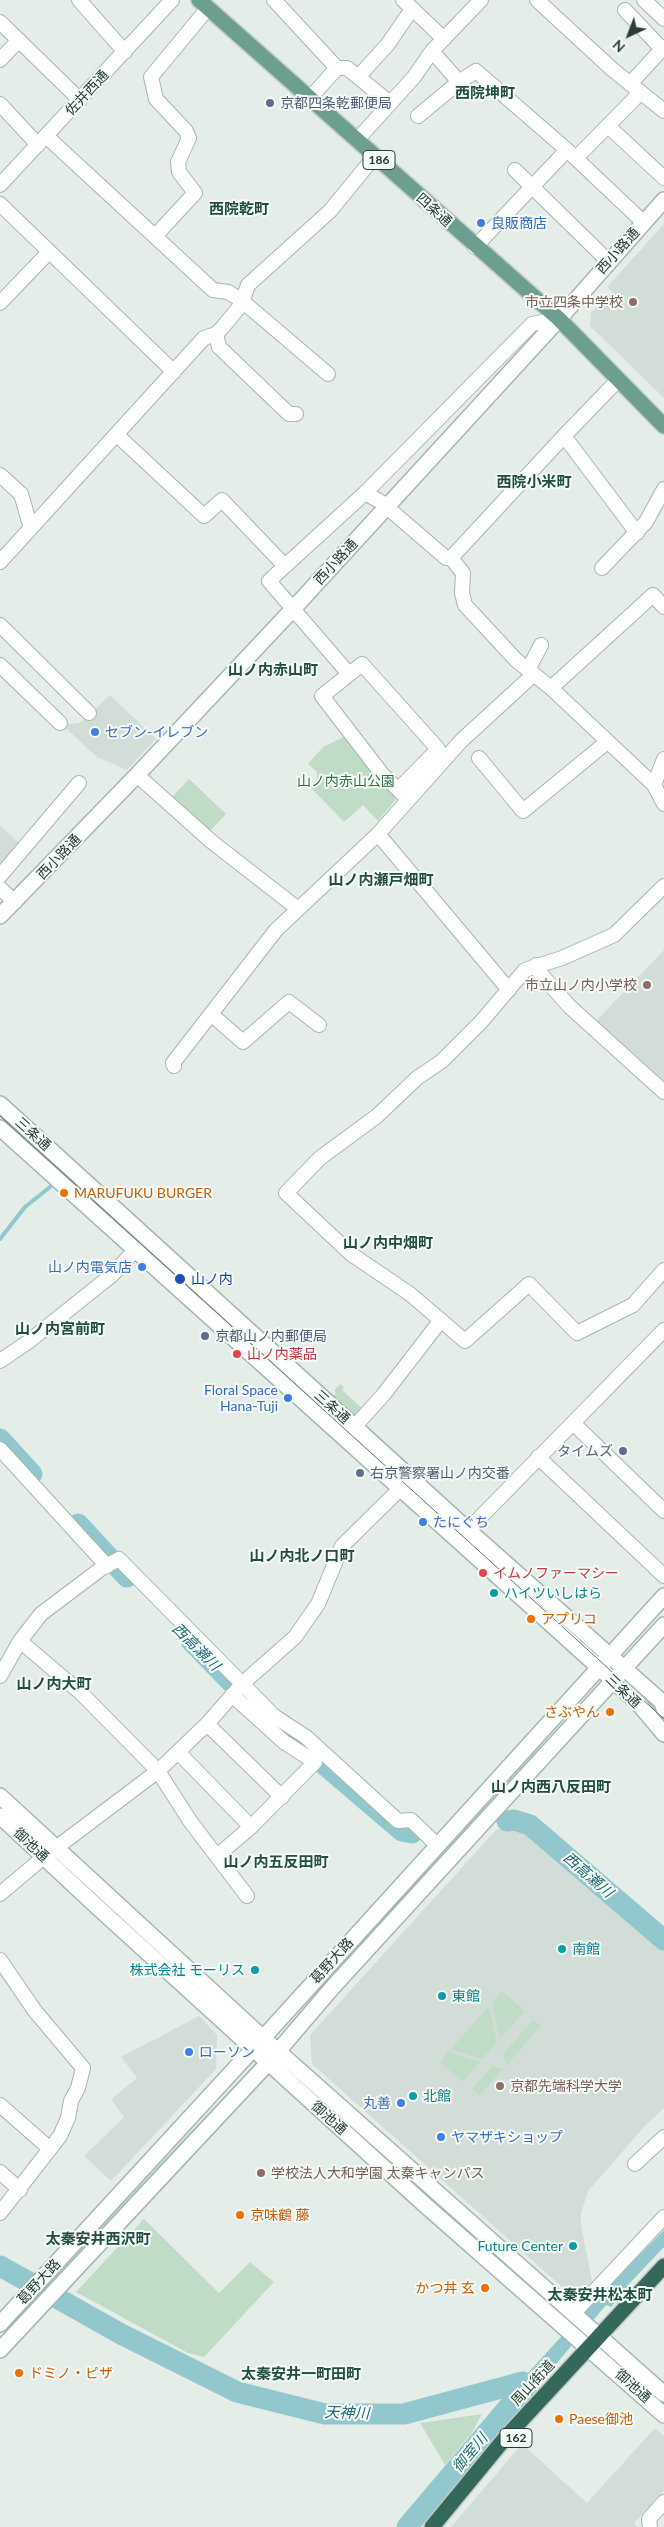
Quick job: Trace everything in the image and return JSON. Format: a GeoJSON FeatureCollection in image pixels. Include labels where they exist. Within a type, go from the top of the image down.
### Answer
{"type":"FeatureCollection","features":[{"type":"Feature","properties":{"kind":"highway","name":"周山街道"},"geometry":{"type":"LineString","coordinates":[[432,2527],[506,2437],[664,2266]]}},
{"type":"Feature","properties":{"kind":"highway","name":"周山街道"},"geometry":{"type":"LineString","coordinates":[[440,2527],[519,2434],[594,2341],[664,2277]]}},
{"type":"Feature","properties":{"kind":"main road","name":"四条通"},"geometry":{"type":"LineString","coordinates":[[204,4],[558,319],[664,426]]}},
{"type":"Feature","properties":{"kind":"street"},"geometry":{"type":"LineString","coordinates":[[79,0],[125,52]]}},
{"type":"Feature","properties":{"kind":"street","name":"佐井西通"},"geometry":{"type":"LineString","coordinates":[[0,185],[172,0]]}},
{"type":"Feature","properties":{"kind":"street"},"geometry":{"type":"LineString","coordinates":[[274,0],[337,68],[347,68],[390,103]]}},
{"type":"Feature","properties":{"kind":"street"},"geometry":{"type":"LineString","coordinates":[[357,140],[414,77],[432,51],[481,0]]}},
{"type":"Feature","properties":{"kind":"street"},"geometry":{"type":"LineString","coordinates":[[537,0],[635,88],[664,111]]}},
{"type":"Feature","properties":{"kind":"street"},"geometry":{"type":"LineString","coordinates":[[644,0],[664,19]]}},
{"type":"Feature","properties":{"kind":"street"},"geometry":{"type":"LineString","coordinates":[[155,236],[195,193],[179,172],[178,162],[189,138],[186,131],[156,99],[151,77],[204,4]]}},
{"type":"Feature","properties":{"kind":"street"},"geometry":{"type":"LineString","coordinates":[[359,76],[388,44],[407,5],[416,11],[444,39]]}},
{"type":"Feature","properties":{"kind":"street"},"geometry":{"type":"LineString","coordinates":[[475,247],[532,186],[608,126],[663,48],[625,10]]}},
{"type":"Feature","properties":{"kind":"street"},"geometry":{"type":"LineString","coordinates":[[0,22],[80,100]]}},
{"type":"Feature","properties":{"kind":"street"},"geometry":{"type":"LineString","coordinates":[[0,60],[19,40]]}},
{"type":"Feature","properties":{"kind":"street"},"geometry":{"type":"LineString","coordinates":[[432,51],[459,82]]}},
{"type":"Feature","properties":{"kind":"street"},"geometry":{"type":"LineString","coordinates":[[310,98],[337,68]]}},
{"type":"Feature","properties":{"kind":"street"},"geometry":{"type":"LineString","coordinates":[[418,116],[459,82],[476,71],[571,154],[643,222]]}},
{"type":"Feature","properties":{"kind":"street"},"geometry":{"type":"LineString","coordinates":[[0,104],[155,236],[213,290],[228,292],[241,300],[328,374]]}},
{"type":"Feature","properties":{"kind":"street"},"geometry":{"type":"LineString","coordinates":[[608,126],[664,178]]}},
{"type":"Feature","properties":{"kind":"street"},"geometry":{"type":"LineString","coordinates":[[0,562],[204,338],[216,334],[241,305],[241,300],[248,286],[330,211],[375,156]]}},
{"type":"Feature","properties":{"kind":"street"},"geometry":{"type":"LineString","coordinates":[[516,170],[608,261]]}},
{"type":"Feature","properties":{"kind":"street","name":"西小路通"},"geometry":{"type":"LineString","coordinates":[[0,916],[137,775],[293,609],[664,200]]}},
{"type":"Feature","properties":{"kind":"street"},"geometry":{"type":"LineString","coordinates":[[0,204],[174,372]]}},
{"type":"Feature","properties":{"kind":"street"},"geometry":{"type":"LineString","coordinates":[[0,304],[49,252]]}},
{"type":"Feature","properties":{"kind":"street"},"geometry":{"type":"LineString","coordinates":[[349,674],[269,581],[365,493],[532,324],[558,319]]}},
{"type":"Feature","properties":{"kind":"street"},"geometry":{"type":"LineString","coordinates":[[216,334],[219,347],[290,414],[296,414]]}},
{"type":"Feature","properties":{"kind":"street"},"geometry":{"type":"LineString","coordinates":[[451,558],[618,380]]}},
{"type":"Feature","properties":{"kind":"street"},"geometry":{"type":"LineString","coordinates":[[116,435],[204,516],[222,500],[285,566]]}},
{"type":"Feature","properties":{"kind":"street"},"geometry":{"type":"LineString","coordinates":[[564,436],[637,533]]}},
{"type":"Feature","properties":{"kind":"street"},"geometry":{"type":"LineString","coordinates":[[0,475],[21,494],[32,528]]}},
{"type":"Feature","properties":{"kind":"street"},"geometry":{"type":"LineString","coordinates":[[602,568],[637,533],[651,515],[664,489]]}},
{"type":"Feature","properties":{"kind":"street"},"geometry":{"type":"LineString","coordinates":[[365,493],[387,507],[446,558],[451,558],[463,573],[462,594],[464,605],[531,672],[551,688],[654,785],[664,804]]}},
{"type":"Feature","properties":{"kind":"street"},"geometry":{"type":"LineString","coordinates":[[551,688],[653,595],[664,607]]}},
{"type":"Feature","properties":{"kind":"street"},"geometry":{"type":"LineString","coordinates":[[0,625],[89,713]]}},
{"type":"Feature","properties":{"kind":"street"},"geometry":{"type":"LineString","coordinates":[[403,793],[531,672],[541,645]]}},
{"type":"Feature","properties":{"kind":"street"},"geometry":{"type":"LineString","coordinates":[[174,1066],[173,1063],[254,956],[297,908],[378,834],[403,793],[438,749],[362,664],[322,696],[382,774],[403,793]]}},
{"type":"Feature","properties":{"kind":"street"},"geometry":{"type":"LineString","coordinates":[[0,665],[60,723]]}},
{"type":"Feature","properties":{"kind":"street"},"geometry":{"type":"LineString","coordinates":[[479,758],[523,812],[607,742]]}},
{"type":"Feature","properties":{"kind":"street"},"geometry":{"type":"LineString","coordinates":[[654,785],[664,759]]}},
{"type":"Feature","properties":{"kind":"street"},"geometry":{"type":"LineString","coordinates":[[137,775],[212,842],[297,908]]}},
{"type":"Feature","properties":{"kind":"street"},"geometry":{"type":"LineString","coordinates":[[0,876],[79,784]]}},
{"type":"Feature","properties":{"kind":"street"},"geometry":{"type":"LineString","coordinates":[[378,834],[509,990]]}},
{"type":"Feature","properties":{"kind":"street"},"geometry":{"type":"LineString","coordinates":[[664,886],[614,935],[562,958],[524,970],[470,1035],[442,1061],[417,1078],[377,1116],[320,1158],[286,1193],[351,1254],[410,1294],[465,1341],[529,1284],[577,1333],[633,1305],[664,1270]]}},
{"type":"Feature","properties":{"kind":"street"},"geometry":{"type":"LineString","coordinates":[[0,888],[15,902]]}},
{"type":"Feature","properties":{"kind":"street"},"geometry":{"type":"LineString","coordinates":[[536,965],[539,972],[569,1006],[664,1092]]}},
{"type":"Feature","properties":{"kind":"street"},"geometry":{"type":"LineString","coordinates":[[211,1014],[243,1042],[289,1002],[319,1025]]}},
{"type":"Feature","properties":{"kind":"street","name":"三条通"},"geometry":{"type":"LineString","coordinates":[[0,1104],[349,1432],[463,1535],[599,1668],[638,1703],[664,1734]]}},
{"type":"Feature","properties":{"kind":"street","name":"三条通"},"geometry":{"type":"LineString","coordinates":[[0,1128],[136,1249],[349,1432],[400,1489],[463,1535],[610,1656],[663,1705]]}},
{"type":"Feature","properties":{"kind":"street"},"geometry":{"type":"LineString","coordinates":[[0,1361],[28,1342],[112,1275],[136,1249]]}},
{"type":"Feature","properties":{"kind":"street"},"geometry":{"type":"LineString","coordinates":[[349,1432],[384,1394],[441,1320]]}},
{"type":"Feature","properties":{"kind":"street"},"geometry":{"type":"LineString","coordinates":[[463,1535],[664,1330]]}},
{"type":"Feature","properties":{"kind":"street"},"geometry":{"type":"LineString","coordinates":[[573,1422],[664,1511]]}},
{"type":"Feature","properties":{"kind":"street"},"geometry":{"type":"LineString","coordinates":[[0,1450],[111,1564]]}},
{"type":"Feature","properties":{"kind":"street"},"geometry":{"type":"LineString","coordinates":[[538,1457],[664,1576]]}},
{"type":"Feature","properties":{"kind":"street"},"geometry":{"type":"LineString","coordinates":[[0,1894],[44,1857],[158,1771],[207,1724],[243,1683],[295,1637],[318,1604],[342,1546],[400,1489]]}},
{"type":"Feature","properties":{"kind":"street"},"geometry":{"type":"LineString","coordinates":[[0,1676],[20,1641],[41,1614],[120,1559],[274,1716],[306,1737],[398,1821],[410,1820],[438,1845]]}},
{"type":"Feature","properties":{"kind":"street","name":"葛野大路"},"geometry":{"type":"LineString","coordinates":[[0,2324],[664,1596]]}},
{"type":"Feature","properties":{"kind":"street","name":"葛野大路"},"geometry":{"type":"LineString","coordinates":[[0,2350],[268,2063],[332,1988],[664,1625]]}},
{"type":"Feature","properties":{"kind":"street"},"geometry":{"type":"LineString","coordinates":[[20,1641],[81,1693],[158,1771],[190,1821],[247,1896]]}},
{"type":"Feature","properties":{"kind":"street"},"geometry":{"type":"LineString","coordinates":[[217,1856],[252,1827],[315,1762],[284,1742],[232,1695]]}},
{"type":"Feature","properties":{"kind":"street"},"geometry":{"type":"LineString","coordinates":[[207,1724],[282,1797]]}},
{"type":"Feature","properties":{"kind":"street"},"geometry":{"type":"LineString","coordinates":[[178,1752],[252,1827]]}},
{"type":"Feature","properties":{"kind":"street","name":"御池通"},"geometry":{"type":"LineString","coordinates":[[0,1796],[57,1848],[258,2043],[268,2063],[425,2205],[571,2318]]}},
{"type":"Feature","properties":{"kind":"street","name":"御池通"},"geometry":{"type":"LineString","coordinates":[[0,1816],[44,1857],[258,2043],[278,2051],[571,2318],[664,2415]]}},
{"type":"Feature","properties":{"kind":"street"},"geometry":{"type":"LineString","coordinates":[[0,1960],[35,2011],[82,2068],[78,2088],[71,2101],[68,2118],[60,2136],[49,2148],[20,2190],[0,2213]]}},
{"type":"Feature","properties":{"kind":"street"},"geometry":{"type":"LineString","coordinates":[[0,2105],[49,2148]]}},
{"type":"Feature","properties":{"kind":"street"},"geometry":{"type":"LineString","coordinates":[[635,2164],[664,2137]]}},
{"type":"Feature","properties":{"kind":"street"},"geometry":{"type":"LineString","coordinates":[[0,2172],[20,2190]]}},
{"type":"Feature","properties":{"kind":"street"},"geometry":{"type":"LineString","coordinates":[[571,2318],[664,2217]]}},
{"type":"Feature","properties":{"kind":"street","name":"御池通"},"geometry":{"type":"LineString","coordinates":[[594,2341],[664,2394]]}},
{"type":"Feature","properties":{"kind":"street"},"geometry":{"type":"LineString","coordinates":[[650,2527],[649,2519],[664,2502]]}},
{"type":"Feature","properties":{"kind":"shaded area","name":"市立四条中学校"},"geometry":{"type":"Polygon","coordinates":[[[664,224],[664,398],[590,326],[591,313],[612,292],[607,287],[664,224]]]}},
{"type":"Feature","properties":{"kind":"shaded area"},"geometry":{"type":"Polygon","coordinates":[[[110,695],[156,739],[127,770],[97,757],[62,725],[80,723],[110,695]]]}},
{"type":"Feature","properties":{"kind":"shaded area"},"geometry":{"type":"Polygon","coordinates":[[[0,825],[22,846],[0,871],[0,825]]]}},
{"type":"Feature","properties":{"kind":"shaded area","name":"市立山ノ内小学校"},"geometry":{"type":"Polygon","coordinates":[[[664,950],[664,1082],[596,1021],[664,950]]]}},
{"type":"Feature","properties":{"kind":"shaded area","name":"京都先端科学大学"},"geometry":{"type":"Polygon","coordinates":[[[504,1828],[519,1829],[534,1836],[664,1949],[664,2108],[645,2126],[588,2191],[581,2213],[581,2225],[593,2286],[579,2302],[312,2064],[310,2035],[496,1830],[504,1828]]]}},
{"type":"Feature","properties":{"kind":"shaded area"},"geometry":{"type":"Polygon","coordinates":[[[199,2016],[217,2035],[216,2069],[111,2181],[84,2156],[124,2117],[111,2099],[137,2078],[121,2057],[199,2016]]]}},
{"type":"Feature","properties":{"kind":"shaded area"},"geometry":{"type":"Polygon","coordinates":[[[655,2428],[664,2436],[664,2491],[634,2523],[637,2527],[451,2527],[522,2444],[587,2503],[655,2428]]]}},
{"type":"Feature","properties":{"kind":"green space","name":"山ノ内赤山公園"},"geometry":{"type":"Polygon","coordinates":[[[348,735],[398,797],[378,821],[363,805],[344,822],[311,788],[317,781],[317,772],[308,764],[323,747],[348,735]]]}},
{"type":"Feature","properties":{"kind":"green space"},"geometry":{"type":"Polygon","coordinates":[[[189,779],[226,814],[210,831],[201,822],[198,825],[170,799],[189,779]]]}},
{"type":"Feature","properties":{"kind":"green space"},"geometry":{"type":"Polygon","coordinates":[[[340,1384],[344,1387],[342,1390],[363,1409],[356,1417],[333,1397],[336,1393],[334,1391],[340,1384]]]}},
{"type":"Feature","properties":{"kind":"green space"},"geometry":{"type":"Polygon","coordinates":[[[592,1692],[396,1908],[360,1941],[286,2022],[503,1780],[541,1746],[592,1692]]]}},
{"type":"Feature","properties":{"kind":"green space"},"geometry":{"type":"Polygon","coordinates":[[[502,1991],[525,2011],[500,2039],[492,2003],[502,1991]]]}},
{"type":"Feature","properties":{"kind":"green space"},"geometry":{"type":"Polygon","coordinates":[[[489,2006],[497,2043],[482,2059],[451,2049],[489,2006]]]}},
{"type":"Feature","properties":{"kind":"green space"},"geometry":{"type":"Polygon","coordinates":[[[533,2020],[541,2026],[506,2066],[503,2054],[533,2020]]]}},
{"type":"Feature","properties":{"kind":"green space"},"geometry":{"type":"Polygon","coordinates":[[[448,2052],[480,2062],[462,2082],[440,2062],[448,2052]]]}},
{"type":"Feature","properties":{"kind":"green space"},"geometry":{"type":"Polygon","coordinates":[[[492,2066],[503,2069],[479,2096],[472,2089],[492,2066]]]}},
{"type":"Feature","properties":{"kind":"green space"},"geometry":{"type":"Polygon","coordinates":[[[242,2078],[244,2079],[173,2156],[54,2281],[51,2278],[242,2078]]]}},
{"type":"Feature","properties":{"kind":"green space"},"geometry":{"type":"Polygon","coordinates":[[[144,2219],[219,2293],[250,2262],[274,2282],[204,2357],[188,2353],[76,2292],[144,2219]]]}},
{"type":"Feature","properties":{"kind":"green space"},"geometry":{"type":"Polygon","coordinates":[[[482,2414],[471,2434],[445,2465],[420,2423],[482,2414]]]}},
{"type":"Feature","properties":{"kind":"water"},"geometry":{"type":"Polygon","coordinates":[[[664,2230],[664,2247],[628,2285],[629,2288],[611,2307],[606,2305],[544,2378],[532,2387],[533,2390],[517,2408],[513,2408],[502,2396],[499,2396],[494,2385],[500,2383],[499,2380],[515,2373],[517,2378],[528,2373],[590,2305],[664,2230]]]}},
{"type":"Feature","properties":{"kind":"waterway"},"geometry":{"type":"LineString","coordinates":[[0,1239],[25,1207],[50,1187]]}},
{"type":"Feature","properties":{"kind":"waterway","name":"西高瀬川"},"geometry":{"type":"LineString","coordinates":[[0,1439],[32,1474]]}},
{"type":"Feature","properties":{"kind":"waterway","name":"西高瀬川"},"geometry":{"type":"LineString","coordinates":[[78,1524],[127,1577]]}},
{"type":"Feature","properties":{"kind":"waterway","name":"西高瀬川"},"geometry":{"type":"LineString","coordinates":[[191,1641],[232,1683],[299,1743],[402,1831],[412,1833]]}},
{"type":"Feature","properties":{"kind":"waterway","name":"西高瀬川"},"geometry":{"type":"LineString","coordinates":[[507,1821],[514,1820],[530,1825],[664,1940]]}},
{"type":"Feature","properties":{"kind":"waterway","name":"天神川"},"geometry":{"type":"LineString","coordinates":[[0,2266],[121,2334],[237,2392],[325,2414],[404,2414],[523,2382]]}},
{"type":"Feature","properties":{"kind":"waterway","name":"御室川"},"geometry":{"type":"LineString","coordinates":[[407,2527],[528,2384]]}},
{"type":"Feature","properties":{"kind":"tram line"},"geometry":{"type":"LineString","coordinates":[[0,1116],[664,1719]]}},
{"type":"Feature","properties":{"kind":"place","name":"京都四条乾郵便局"},"geometry":{"type":"Point","coordinates":[270,103]}},
{"type":"Feature","properties":{"kind":"place","name":"良販商店"},"geometry":{"type":"Point","coordinates":[481,223]}},
{"type":"Feature","properties":{"kind":"place","name":"市立四条中学校"},"geometry":{"type":"Point","coordinates":[633,302]}},
{"type":"Feature","properties":{"kind":"place","name":"セブン-イレブン"},"geometry":{"type":"Point","coordinates":[95,732]}},
{"type":"Feature","properties":{"kind":"place","name":"市立山ノ内小学校"},"geometry":{"type":"Point","coordinates":[647,985]}},
{"type":"Feature","properties":{"kind":"place","name":"MARUFUKU BURGER"},"geometry":{"type":"Point","coordinates":[64,1193]}},
{"type":"Feature","properties":{"kind":"place","name":"山ノ内電気店"},"geometry":{"type":"Point","coordinates":[142,1267]}},
{"type":"Feature","properties":{"kind":"place","name":"山ノ内"},"geometry":{"type":"Point","coordinates":[180,1279]}},
{"type":"Feature","properties":{"kind":"place","name":"京都山ノ内郵便局"},"geometry":{"type":"Point","coordinates":[205,1336]}},
{"type":"Feature","properties":{"kind":"place","name":"山ノ内薬品"},"geometry":{"type":"Point","coordinates":[237,1354]}},
{"type":"Feature","properties":{"kind":"place","name":"Floral Space Hana-Tuji"},"geometry":{"type":"Point","coordinates":[288,1398]}},
{"type":"Feature","properties":{"kind":"place","name":"タイムズ"},"geometry":{"type":"Point","coordinates":[623,1451]}},
{"type":"Feature","properties":{"kind":"place","name":"右京警察署山ノ内交番"},"geometry":{"type":"Point","coordinates":[360,1473]}},
{"type":"Feature","properties":{"kind":"place","name":"たにぐち"},"geometry":{"type":"Point","coordinates":[423,1522]}},
{"type":"Feature","properties":{"kind":"place","name":"イムノファーマシー"},"geometry":{"type":"Point","coordinates":[483,1573]}},
{"type":"Feature","properties":{"kind":"place","name":"ハイツいしはら"},"geometry":{"type":"Point","coordinates":[494,1593]}},
{"type":"Feature","properties":{"kind":"place","name":"アプリコ"},"geometry":{"type":"Point","coordinates":[531,1619]}},
{"type":"Feature","properties":{"kind":"place","name":"さぶやん"},"geometry":{"type":"Point","coordinates":[610,1712]}},
{"type":"Feature","properties":{"kind":"place","name":"南館"},"geometry":{"type":"Point","coordinates":[562,1949]}},
{"type":"Feature","properties":{"kind":"place","name":"株式会社 モーリス"},"geometry":{"type":"Point","coordinates":[255,1970]}},
{"type":"Feature","properties":{"kind":"place","name":"東館"},"geometry":{"type":"Point","coordinates":[442,1996]}},
{"type":"Feature","properties":{"kind":"place","name":"ローソン"},"geometry":{"type":"Point","coordinates":[189,2052]}},
{"type":"Feature","properties":{"kind":"place","name":"京都先端科学大学"},"geometry":{"type":"Point","coordinates":[500,2086]}},
{"type":"Feature","properties":{"kind":"place","name":"北館"},"geometry":{"type":"Point","coordinates":[413,2096]}},
{"type":"Feature","properties":{"kind":"place","name":"丸善"},"geometry":{"type":"Point","coordinates":[401,2103]}},
{"type":"Feature","properties":{"kind":"place","name":"ヤマザキショップ"},"geometry":{"type":"Point","coordinates":[441,2137]}},
{"type":"Feature","properties":{"kind":"place","name":"学校法人大和学園 太秦キャンパス"},"geometry":{"type":"Point","coordinates":[261,2173]}},
{"type":"Feature","properties":{"kind":"place","name":"京味鶴 藤"},"geometry":{"type":"Point","coordinates":[240,2215]}},
{"type":"Feature","properties":{"kind":"place","name":"Future Center"},"geometry":{"type":"Point","coordinates":[573,2246]}},
{"type":"Feature","properties":{"kind":"place","name":"かつ丼 玄"},"geometry":{"type":"Point","coordinates":[485,2288]}},
{"type":"Feature","properties":{"kind":"place","name":"ドミノ・ピザ"},"geometry":{"type":"Point","coordinates":[19,2373]}},
{"type":"Feature","properties":{"kind":"place","name":"Paese御池"},"geometry":{"type":"Point","coordinates":[559,2419]}},
{"type":"Feature","properties":{"kind":"district","name":"西院坤町"},"geometry":{"type":"Point","coordinates":[485,93]}},
{"type":"Feature","properties":{"kind":"district","name":"西院乾町"},"geometry":{"type":"Point","coordinates":[239,209]}},
{"type":"Feature","properties":{"kind":"district","name":"西院小米町"},"geometry":{"type":"Point","coordinates":[534,482]}},
{"type":"Feature","properties":{"kind":"district","name":"山ノ内赤山町"},"geometry":{"type":"Point","coordinates":[273,670]}},
{"type":"Feature","properties":{"kind":"district","name":"山ノ内瀬戸畑町"},"geometry":{"type":"Point","coordinates":[381,880]}},
{"type":"Feature","properties":{"kind":"district","name":"山ノ内中畑町"},"geometry":{"type":"Point","coordinates":[388,1243]}},
{"type":"Feature","properties":{"kind":"district","name":"山ノ内宮前町"},"geometry":{"type":"Point","coordinates":[60,1329]}},
{"type":"Feature","properties":{"kind":"district","name":"山ノ内北ノ口町"},"geometry":{"type":"Point","coordinates":[302,1556]}},
{"type":"Feature","properties":{"kind":"district","name":"山ノ内大町"},"geometry":{"type":"Point","coordinates":[54,1684]}},
{"type":"Feature","properties":{"kind":"district","name":"山ノ内西八反田町"},"geometry":{"type":"Point","coordinates":[551,1787]}},
{"type":"Feature","properties":{"kind":"district","name":"山ノ内五反田町"},"geometry":{"type":"Point","coordinates":[276,1862]}},
{"type":"Feature","properties":{"kind":"district","name":"太秦安井西沢町"},"geometry":{"type":"Point","coordinates":[98,2239]}},
{"type":"Feature","properties":{"kind":"district","name":"太秦安井松本町"},"geometry":{"type":"Point","coordinates":[600,2295]}},
{"type":"Feature","properties":{"kind":"district","name":"太秦安井一町田町"},"geometry":{"type":"Point","coordinates":[301,2374]}}]}
